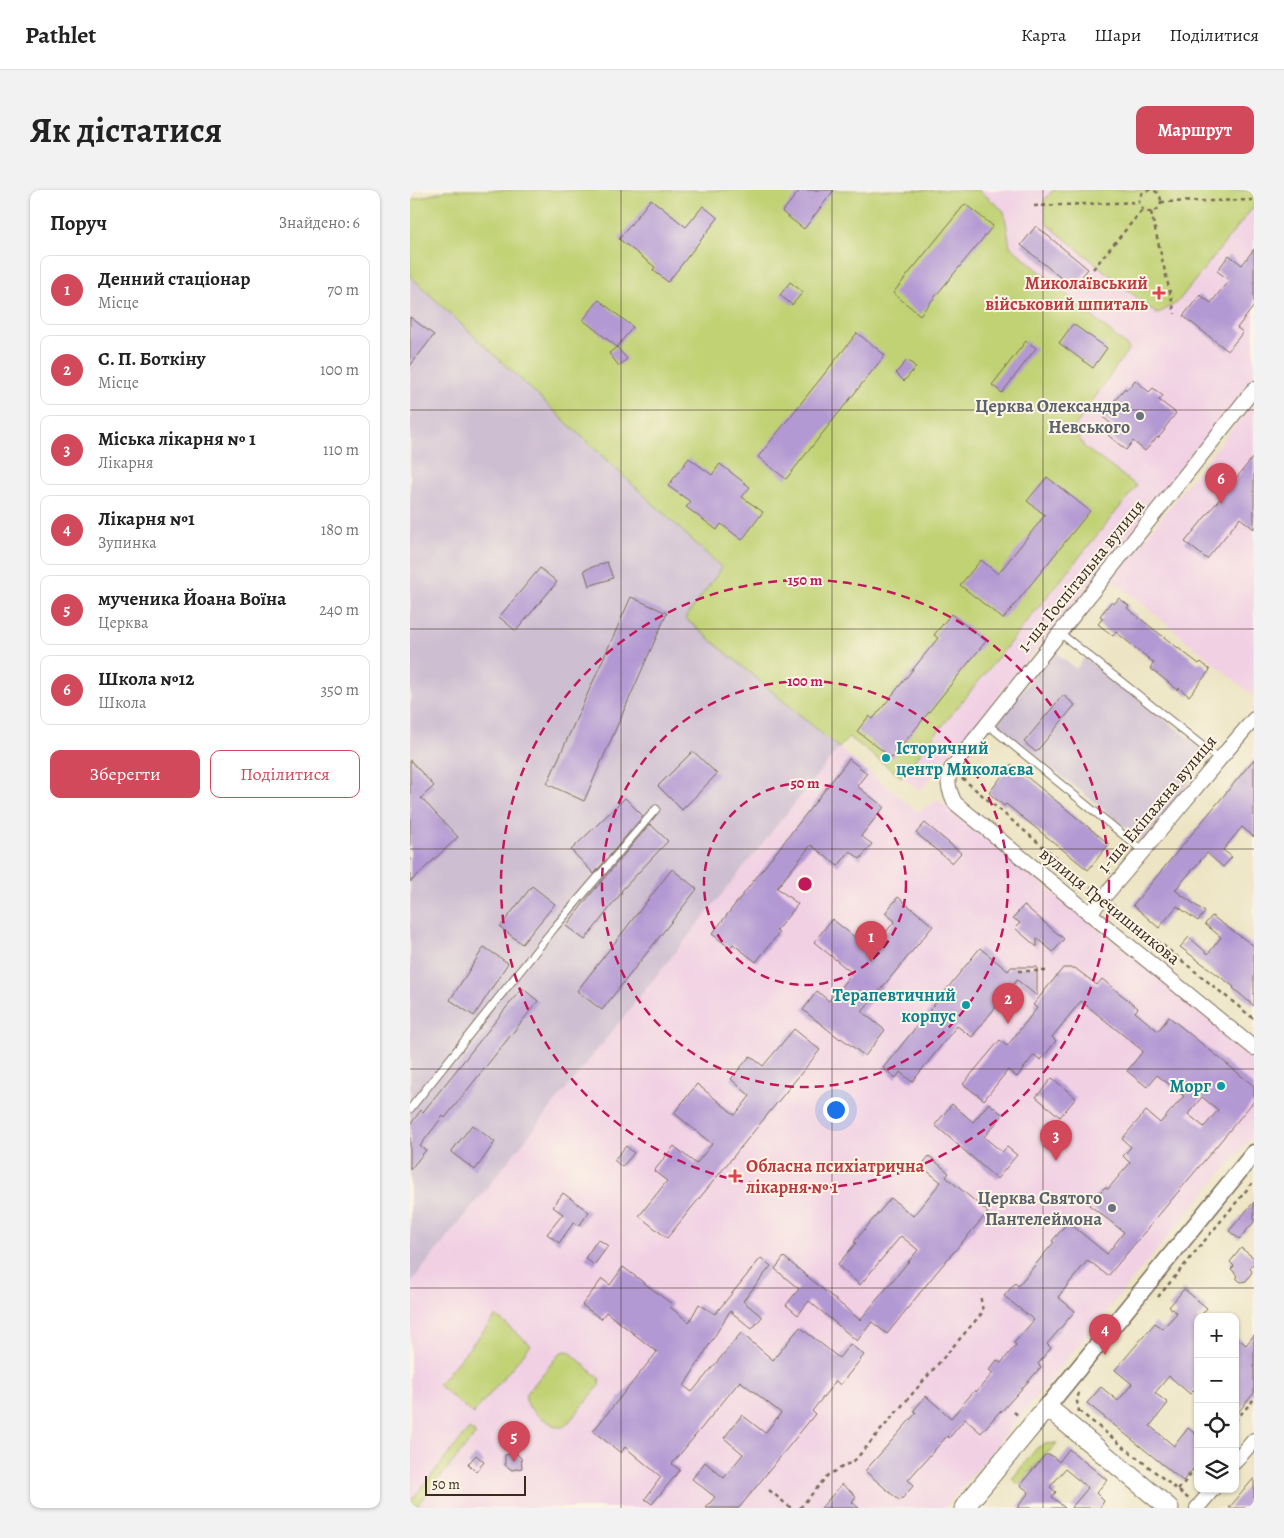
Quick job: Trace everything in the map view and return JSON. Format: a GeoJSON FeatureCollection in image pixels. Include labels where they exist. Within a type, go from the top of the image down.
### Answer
{"type":"FeatureCollection","features":[{"type":"Feature","properties":{"kind":"main road"},"geometry":{"type":"LineString","coordinates":[[964,1508],[1047,1407],[1073,1418],[1169,1508]]}},
{"type":"Feature","properties":{"kind":"street","name":"1-ша Госпітальна вулиця"},"geometry":{"type":"LineString","coordinates":[[949,790],[948,776],[951,769],[1254,389]]}},
{"type":"Feature","properties":{"kind":"street","name":"1-ша Екіпажна вулиця"},"geometry":{"type":"LineString","coordinates":[[1089,914],[1144,852],[1254,719]]}},
{"type":"Feature","properties":{"kind":"street","name":"вулиця Гречишникова"},"geometry":{"type":"LineString","coordinates":[[949,790],[955,803],[1254,1048]]}},
{"type":"Feature","properties":{"kind":"street"},"geometry":{"type":"LineString","coordinates":[[1047,1407],[1254,1153]]}},
{"type":"Feature","properties":{"kind":"street"},"geometry":{"type":"LineString","coordinates":[[1239,1457],[1254,1440]]}},
{"type":"Feature","properties":{"kind":"street"},"geometry":{"type":"LineString","coordinates":[[1198,1508],[1210,1493]]}},
{"type":"Feature","properties":{"kind":"lane"},"geometry":{"type":"LineString","coordinates":[[1060,633],[1219,759]]}},
{"type":"Feature","properties":{"kind":"lane"},"geometry":{"type":"LineString","coordinates":[[987,724],[1144,852]]}},
{"type":"Feature","properties":{"kind":"lane"},"geometry":{"type":"LineString","coordinates":[[410,1109],[555,927],[656,809]]}},
{"type":"Feature","properties":{"kind":"path"},"geometry":{"type":"LineString","coordinates":[[1148,190],[1158,192],[1160,202],[1156,210],[1147,212],[1142,209],[1139,202],[1140,196],[1148,190]]}},
{"type":"Feature","properties":{"kind":"path"},"geometry":{"type":"LineString","coordinates":[[1160,202],[1254,200]]}},
{"type":"Feature","properties":{"kind":"path"},"geometry":{"type":"LineString","coordinates":[[1034,206],[1139,202]]}},
{"type":"Feature","properties":{"kind":"path"},"geometry":{"type":"LineString","coordinates":[[1094,269],[1142,209]]}},
{"type":"Feature","properties":{"kind":"path"},"geometry":{"type":"LineString","coordinates":[[1152,212],[1175,314]]}},
{"type":"Feature","properties":{"kind":"path"},"geometry":{"type":"LineString","coordinates":[[1018,971],[1050,971]]}},
{"type":"Feature","properties":{"kind":"path"},"geometry":{"type":"LineString","coordinates":[[1154,1301],[1254,1181]]}},
{"type":"Feature","properties":{"kind":"path"},"geometry":{"type":"LineString","coordinates":[[800,1508],[828,1475],[855,1460],[982,1312],[980,1294]]}},
{"type":"Feature","properties":{"kind":"path"},"geometry":{"type":"LineString","coordinates":[[1079,1391],[1073,1418],[1178,1490],[1198,1508]]}},
{"type":"Feature","properties":{"kind":"path"},"geometry":{"type":"LineString","coordinates":[[1239,1416],[1254,1399]]}},
{"type":"Feature","properties":{"kind":"path"},"geometry":{"type":"LineString","coordinates":[[1178,1490],[1194,1471]]}},
{"type":"Feature","properties":{"kind":"path"},"geometry":{"type":"LineString","coordinates":[[768,1490],[791,1508]]}},
{"type":"Feature","properties":{"kind":"shaded area"},"geometry":{"type":"Polygon","coordinates":[[[444,190],[1254,190],[1254,378],[1157,502],[920,791],[849,737],[839,748],[722,568],[410,276],[410,200],[444,190]]]}},
{"type":"Feature","properties":{"kind":"shaded area"},"geometry":{"type":"Polygon","coordinates":[[[410,276],[722,568],[686,618],[839,748],[410,1284],[410,276]]]}},
{"type":"Feature","properties":{"kind":"shaded area"},"geometry":{"type":"Polygon","coordinates":[[[1254,401],[1254,696],[1112,579],[1254,401]]]}},
{"type":"Feature","properties":{"kind":"shaded area"},"geometry":{"type":"Polygon","coordinates":[[[1052,653],[1056,653],[1076,669],[1085,657],[1210,755],[1143,841],[996,724],[1052,653]]]}},
{"type":"Feature","properties":{"kind":"shaded area"},"geometry":{"type":"Polygon","coordinates":[[[839,748],[918,812],[938,800],[1254,1055],[1254,1135],[1169,1235],[945,1508],[410,1508],[410,1284],[839,748]]]}},
{"type":"Feature","properties":{"kind":"green space"},"geometry":{"type":"Polygon","coordinates":[[[444,190],[979,190],[1004,211],[1010,246],[1129,348],[1074,428],[1084,447],[1137,486],[901,777],[849,737],[839,748],[685,618],[722,568],[410,276],[410,200],[444,190]]]}},
{"type":"Feature","properties":{"kind":"green space"},"geometry":{"type":"Polygon","coordinates":[[[1053,190],[1248,190],[1254,195],[1254,206],[1177,303],[1157,314],[1047,224],[1044,201],[1053,190]]]}},
{"type":"Feature","properties":{"kind":"green space"},"geometry":{"type":"Polygon","coordinates":[[[496,1316],[531,1345],[473,1414],[438,1385],[496,1316]]]}},
{"type":"Feature","properties":{"kind":"green space"},"geometry":{"type":"Polygon","coordinates":[[[561,1352],[570,1352],[600,1379],[600,1385],[566,1425],[560,1427],[555,1426],[535,1413],[528,1404],[526,1394],[561,1352]]]}},
{"type":"Feature","properties":{"kind":"green space"},"geometry":{"type":"Polygon","coordinates":[[[469,1429],[476,1434],[415,1508],[410,1508],[410,1502],[469,1429]]]}},
{"type":"Feature","properties":{"kind":"green space"},"geometry":{"type":"Polygon","coordinates":[[[1057,1443],[1045,1454],[1019,1485],[1012,1479],[1037,1448],[1045,1444],[1057,1443]]]}},
{"type":"Feature","properties":{"kind":"building"},"geometry":{"type":"Polygon","coordinates":[[[800,190],[834,190],[804,229],[782,212],[800,190]]]}},
{"type":"Feature","properties":{"kind":"building"},"geometry":{"type":"Polygon","coordinates":[[[651,199],[686,227],[703,206],[718,218],[668,282],[653,270],[655,267],[619,239],[651,199]]]}},
{"type":"Feature","properties":{"kind":"building"},"geometry":{"type":"Polygon","coordinates":[[[965,204],[993,226],[920,315],[893,293],[965,204]]]}},
{"type":"Feature","properties":{"kind":"building"},"geometry":{"type":"Polygon","coordinates":[[[1036,226],[1088,269],[1073,288],[1021,245],[1036,226]]]}},
{"type":"Feature","properties":{"kind":"building"},"geometry":{"type":"Polygon","coordinates":[[[1254,249],[1254,306],[1237,328],[1243,332],[1228,351],[1183,316],[1200,295],[1211,303],[1229,280],[1217,271],[1229,255],[1242,265],[1254,249]]]}},
{"type":"Feature","properties":{"kind":"building"},"geometry":{"type":"Polygon","coordinates":[[[790,282],[803,292],[792,305],[780,295],[790,282]]]}},
{"type":"Feature","properties":{"kind":"building"},"geometry":{"type":"Polygon","coordinates":[[[599,300],[633,327],[617,347],[583,320],[599,300]]]}},
{"type":"Feature","properties":{"kind":"building"},"geometry":{"type":"Polygon","coordinates":[[[410,317],[434,335],[410,366],[410,317]]]}},
{"type":"Feature","properties":{"kind":"building"},"geometry":{"type":"Polygon","coordinates":[[[1073,324],[1107,348],[1093,368],[1059,343],[1073,324]]]}},
{"type":"Feature","properties":{"kind":"building"},"geometry":{"type":"Polygon","coordinates":[[[857,333],[885,355],[786,479],[758,457],[857,333]]]}},
{"type":"Feature","properties":{"kind":"building"},"geometry":{"type":"Polygon","coordinates":[[[1026,341],[1036,348],[1002,393],[992,385],[1026,341]]]}},
{"type":"Feature","properties":{"kind":"building"},"geometry":{"type":"Polygon","coordinates":[[[617,347],[627,359],[619,366],[609,353],[617,347]]]}},
{"type":"Feature","properties":{"kind":"building"},"geometry":{"type":"Polygon","coordinates":[[[907,360],[916,367],[904,381],[896,373],[907,360]]]}},
{"type":"Feature","properties":{"kind":"building","name":"Церква Олександра Невського"},"geometry":{"type":"Polygon","coordinates":[[[1135,380],[1149,392],[1153,388],[1163,396],[1159,400],[1176,413],[1165,430],[1145,451],[1133,441],[1126,450],[1108,435],[1115,427],[1104,418],[1120,394],[1125,388],[1127,390],[1135,380]]]}},
{"type":"Feature","properties":{"kind":"building"},"geometry":{"type":"Polygon","coordinates":[[[1254,456],[1254,529],[1240,518],[1207,559],[1185,542],[1254,456]]]}},
{"type":"Feature","properties":{"kind":"building"},"geometry":{"type":"Polygon","coordinates":[[[689,458],[712,475],[720,464],[750,487],[742,497],[763,512],[742,540],[721,524],[717,530],[686,507],[691,502],[668,486],[689,458]]]}},
{"type":"Feature","properties":{"kind":"building"},"geometry":{"type":"Polygon","coordinates":[[[1047,477],[1090,511],[1003,619],[960,585],[981,560],[998,574],[1045,515],[1027,501],[1047,477]]]}},
{"type":"Feature","properties":{"kind":"building"},"geometry":{"type":"Polygon","coordinates":[[[607,562],[613,578],[589,586],[584,570],[607,562]]]}},
{"type":"Feature","properties":{"kind":"building"},"geometry":{"type":"Polygon","coordinates":[[[540,568],[557,582],[516,631],[499,617],[540,568]]]}},
{"type":"Feature","properties":{"kind":"building"},"geometry":{"type":"Polygon","coordinates":[[[631,597],[667,613],[584,801],[547,784],[631,597]]]}},
{"type":"Feature","properties":{"kind":"building"},"geometry":{"type":"Polygon","coordinates":[[[1119,598],[1129,606],[1127,608],[1156,631],[1199,664],[1201,662],[1210,670],[1189,696],[1179,688],[1178,690],[1150,668],[1154,663],[1116,632],[1113,636],[1098,624],[1103,618],[1100,616],[1111,602],[1114,604],[1119,598]]]}},
{"type":"Feature","properties":{"kind":"building"},"geometry":{"type":"Polygon","coordinates":[[[951,614],[986,641],[892,758],[857,731],[869,716],[873,719],[938,638],[934,635],[951,614]]]}},
{"type":"Feature","properties":{"kind":"building"},"geometry":{"type":"Polygon","coordinates":[[[1063,695],[1075,705],[1036,752],[1024,742],[1063,695]]]}},
{"type":"Feature","properties":{"kind":"building"},"geometry":{"type":"Polygon","coordinates":[[[693,751],[717,774],[682,810],[658,786],[693,751]]]}},
{"type":"Feature","properties":{"kind":"building"},"geometry":{"type":"Polygon","coordinates":[[[849,759],[867,773],[857,786],[884,807],[861,836],[872,844],[860,859],[850,851],[838,866],[811,845],[777,888],[798,904],[776,931],[779,933],[756,962],[733,944],[730,948],[712,934],[849,759]]]}},
{"type":"Feature","properties":{"kind":"building"},"geometry":{"type":"Polygon","coordinates":[[[1254,759],[1254,837],[1242,827],[1223,850],[1232,857],[1223,867],[1207,853],[1175,890],[1205,912],[1198,921],[1177,906],[1159,928],[1133,905],[1254,759]]]}},
{"type":"Feature","properties":{"kind":"building"},"geometry":{"type":"Polygon","coordinates":[[[410,760],[434,786],[421,798],[458,837],[410,882],[410,760]]]}},
{"type":"Feature","properties":{"kind":"building"},"geometry":{"type":"Polygon","coordinates":[[[1011,764],[1109,844],[1088,870],[1006,804],[1004,806],[989,793],[1011,764]]]}},
{"type":"Feature","properties":{"kind":"building"},"geometry":{"type":"Polygon","coordinates":[[[625,798],[643,816],[594,874],[571,850],[625,798]]]}},
{"type":"Feature","properties":{"kind":"building"},"geometry":{"type":"Polygon","coordinates":[[[925,823],[961,853],[952,863],[916,833],[925,823]]]}},
{"type":"Feature","properties":{"kind":"building"},"geometry":{"type":"Polygon","coordinates":[[[650,824],[668,841],[621,891],[585,940],[566,926],[650,824]]]}},
{"type":"Feature","properties":{"kind":"building"},"geometry":{"type":"Polygon","coordinates":[[[672,869],[697,889],[602,1010],[577,991],[672,869]]]}},
{"type":"Feature","properties":{"kind":"building"},"geometry":{"type":"Polygon","coordinates":[[[532,886],[555,904],[522,944],[500,927],[532,886]]]}},
{"type":"Feature","properties":{"kind":"building"},"geometry":{"type":"Polygon","coordinates":[[[898,897],[933,926],[862,1012],[885,1030],[865,1056],[803,1010],[817,991],[829,1001],[852,973],[814,942],[832,919],[871,950],[895,921],[885,913],[898,897]]]}},
{"type":"Feature","properties":{"kind":"building"},"geometry":{"type":"Polygon","coordinates":[[[1024,905],[1064,939],[1053,952],[1037,938],[1037,947],[1015,928],[1020,923],[1013,918],[1024,905]]]}},
{"type":"Feature","properties":{"kind":"building"},"geometry":{"type":"Polygon","coordinates":[[[1212,916],[1254,946],[1254,1006],[1234,987],[1180,947],[1189,937],[1208,954],[1221,937],[1205,924],[1212,916]]]}},
{"type":"Feature","properties":{"kind":"building"},"geometry":{"type":"Polygon","coordinates":[[[484,947],[508,963],[474,1016],[450,1000],[484,947]]]}},
{"type":"Feature","properties":{"kind":"building","name":"Терапевтичний корпус"},"geometry":{"type":"Polygon","coordinates":[[[980,948],[1008,971],[1011,967],[1037,967],[1037,996],[1017,980],[972,1037],[957,1026],[912,1082],[900,1072],[896,1078],[883,1068],[980,948]]]}},
{"type":"Feature","properties":{"kind":"building"},"geometry":{"type":"Polygon","coordinates":[[[1063,968],[1075,968],[1097,985],[1102,979],[1138,1008],[1135,1012],[1158,1031],[1169,1017],[1254,1086],[1254,1101],[1108,1276],[1087,1261],[1058,1297],[1075,1311],[1047,1344],[1051,1348],[1038,1364],[1041,1367],[981,1433],[965,1419],[949,1438],[947,1436],[908,1480],[914,1485],[900,1501],[865,1471],[916,1413],[914,1410],[926,1396],[951,1418],[975,1390],[976,1392],[993,1373],[989,1370],[997,1360],[1001,1363],[1016,1345],[1014,1343],[1034,1320],[1004,1296],[1015,1283],[1018,1286],[1068,1222],[1107,1254],[1124,1232],[1089,1205],[1099,1191],[1105,1187],[1108,1189],[1130,1163],[1123,1156],[1131,1147],[1122,1139],[1146,1111],[1160,1123],[1184,1096],[1157,1075],[1147,1087],[1127,1071],[1143,1051],[1081,1001],[1052,1037],[1056,1041],[1041,1060],[1034,1055],[1017,1077],[1008,1070],[984,1100],[963,1084],[1000,1040],[1007,1046],[1037,1008],[1033,1005],[1063,968]],[[1202,1097],[1188,1114],[1204,1127],[1218,1110],[1202,1097]]]}},
{"type":"Feature","properties":{"kind":"building"},"geometry":{"type":"Polygon","coordinates":[[[522,988],[538,1001],[445,1118],[443,1116],[420,1146],[426,1150],[410,1170],[410,1125],[421,1110],[423,1112],[522,988]]]}},
{"type":"Feature","properties":{"kind":"building"},"geometry":{"type":"Polygon","coordinates":[[[794,1029],[820,1050],[667,1238],[639,1216],[667,1181],[654,1171],[674,1146],[696,1164],[712,1144],[674,1113],[697,1084],[735,1115],[750,1096],[731,1079],[750,1056],[763,1066],[794,1029]]]}},
{"type":"Feature","properties":{"kind":"building"},"geometry":{"type":"Polygon","coordinates":[[[1052,1078],[1076,1098],[1060,1117],[1036,1097],[1052,1078]]]}},
{"type":"Feature","properties":{"kind":"building"},"geometry":{"type":"Polygon","coordinates":[[[989,1103],[1003,1115],[984,1137],[1002,1152],[1007,1147],[1017,1155],[997,1179],[935,1125],[952,1104],[973,1122],[989,1103]]]}},
{"type":"Feature","properties":{"kind":"building"},"geometry":{"type":"Polygon","coordinates":[[[472,1125],[495,1142],[475,1170],[451,1152],[472,1125]]]}},
{"type":"Feature","properties":{"kind":"building"},"geometry":{"type":"Polygon","coordinates":[[[626,1146],[634,1153],[622,1167],[614,1160],[626,1146]]]}},
{"type":"Feature","properties":{"kind":"building"},"geometry":{"type":"Polygon","coordinates":[[[929,1156],[949,1173],[946,1177],[988,1212],[887,1334],[872,1322],[857,1341],[809,1301],[798,1315],[786,1305],[799,1289],[775,1269],[784,1257],[860,1320],[918,1250],[901,1236],[860,1285],[837,1265],[891,1198],[913,1216],[941,1182],[921,1166],[929,1156]]]}},
{"type":"Feature","properties":{"kind":"building"},"geometry":{"type":"Polygon","coordinates":[[[563,1193],[589,1212],[579,1226],[574,1222],[559,1243],[547,1234],[563,1214],[553,1207],[563,1193]]]}},
{"type":"Feature","properties":{"kind":"building"},"geometry":{"type":"Polygon","coordinates":[[[1254,1202],[1254,1222],[1239,1239],[1229,1231],[1254,1202]]]}},
{"type":"Feature","properties":{"kind":"building"},"geometry":{"type":"Polygon","coordinates":[[[598,1239],[608,1246],[594,1265],[585,1258],[598,1239]]]}},
{"type":"Feature","properties":{"kind":"building"},"geometry":{"type":"Polygon","coordinates":[[[1241,1248],[1254,1258],[1254,1263],[1250,1268],[1252,1272],[1246,1281],[1241,1282],[1231,1269],[1234,1266],[1230,1262],[1241,1248]]]}},
{"type":"Feature","properties":{"kind":"building"},"geometry":{"type":"Polygon","coordinates":[[[761,1258],[771,1266],[743,1301],[762,1317],[752,1329],[730,1311],[684,1386],[692,1392],[741,1333],[773,1360],[800,1327],[839,1358],[850,1344],[864,1355],[840,1385],[836,1381],[812,1411],[815,1414],[739,1508],[706,1508],[715,1497],[692,1479],[705,1462],[724,1478],[743,1454],[724,1438],[742,1415],[765,1433],[781,1413],[740,1381],[672,1464],[680,1470],[652,1504],[645,1499],[661,1477],[625,1447],[621,1453],[593,1431],[657,1352],[606,1312],[601,1319],[582,1305],[602,1279],[610,1285],[623,1267],[672,1304],[670,1307],[689,1322],[699,1304],[715,1314],[761,1258]]]}},
{"type":"Feature","properties":{"kind":"building"},"geometry":{"type":"Polygon","coordinates":[[[1184,1289],[1207,1308],[1203,1313],[1194,1313],[1194,1390],[1190,1394],[1169,1376],[1155,1393],[1168,1403],[1150,1426],[1174,1446],[1188,1428],[1194,1433],[1194,1468],[1183,1481],[1087,1403],[1101,1387],[1118,1401],[1132,1384],[1115,1370],[1155,1323],[1162,1329],[1177,1313],[1169,1307],[1184,1289]]]}},
{"type":"Feature","properties":{"kind":"building"},"geometry":{"type":"Polygon","coordinates":[[[1254,1335],[1254,1393],[1239,1411],[1239,1339],[1246,1345],[1254,1335]]]}},
{"type":"Feature","properties":{"kind":"building"},"geometry":{"type":"Polygon","coordinates":[[[1069,1449],[1107,1480],[1096,1493],[1104,1501],[1100,1508],[1071,1508],[1088,1488],[1065,1469],[1050,1487],[1056,1492],[1052,1497],[1065,1508],[1017,1508],[1029,1492],[1020,1485],[1045,1455],[1051,1455],[1059,1462],[1069,1449]]]}},
{"type":"Feature","properties":{"kind":"building"},"geometry":{"type":"Polygon","coordinates":[[[516,1453],[521,1458],[522,1468],[512,1470],[505,1465],[505,1455],[516,1453]]]}},
{"type":"Feature","properties":{"kind":"building"},"geometry":{"type":"Polygon","coordinates":[[[476,1455],[484,1462],[476,1472],[468,1464],[476,1455]]]}},
{"type":"Feature","properties":{"kind":"building"},"geometry":{"type":"Polygon","coordinates":[[[1254,1478],[1254,1508],[1229,1508],[1254,1478]]]}},
{"type":"Feature","properties":{"kind":"building"},"geometry":{"type":"Polygon","coordinates":[[[842,1484],[856,1496],[852,1502],[859,1508],[821,1508],[842,1484]]]}},
{"type":"Feature","properties":{"kind":"place","name":"Миколаївський військовий шпиталь"},"geometry":{"type":"Point","coordinates":[1159,293]}},
{"type":"Feature","properties":{"kind":"place","name":"Церква Олександра Невського"},"geometry":{"type":"Point","coordinates":[1140,416]}},
{"type":"Feature","properties":{"kind":"place","name":"Школа №12"},"geometry":{"type":"Point","coordinates":[1221,504]}},
{"type":"Feature","properties":{"kind":"place","name":"Історичний центр Миколаєва"},"geometry":{"type":"Point","coordinates":[886,758]}},
{"type":"Feature","properties":{"kind":"place","name":"Денний стаціонар"},"geometry":{"type":"Point","coordinates":[871,962]}},
{"type":"Feature","properties":{"kind":"place","name":"Терапевтичний корпус"},"geometry":{"type":"Point","coordinates":[966,1005]}},
{"type":"Feature","properties":{"kind":"place","name":"С. П. Боткіну"},"geometry":{"type":"Point","coordinates":[1008,1024]}},
{"type":"Feature","properties":{"kind":"place","name":"Морг"},"geometry":{"type":"Point","coordinates":[1221,1086]}},
{"type":"Feature","properties":{"kind":"place","name":"Міська лікарня № 1"},"geometry":{"type":"Point","coordinates":[1056,1161]}},
{"type":"Feature","properties":{"kind":"place","name":"Обласна психіатрична лікарня № 1"},"geometry":{"type":"Point","coordinates":[735,1176]}},
{"type":"Feature","properties":{"kind":"place","name":"Церква Святого Пантелеймона"},"geometry":{"type":"Point","coordinates":[1112,1208]}},
{"type":"Feature","properties":{"kind":"place","name":"Лікарня №1"},"geometry":{"type":"Point","coordinates":[1105,1355]}},
{"type":"Feature","properties":{"kind":"place","name":"мученика Йоана Воїна"},"geometry":{"type":"Point","coordinates":[514,1462]}}]}
